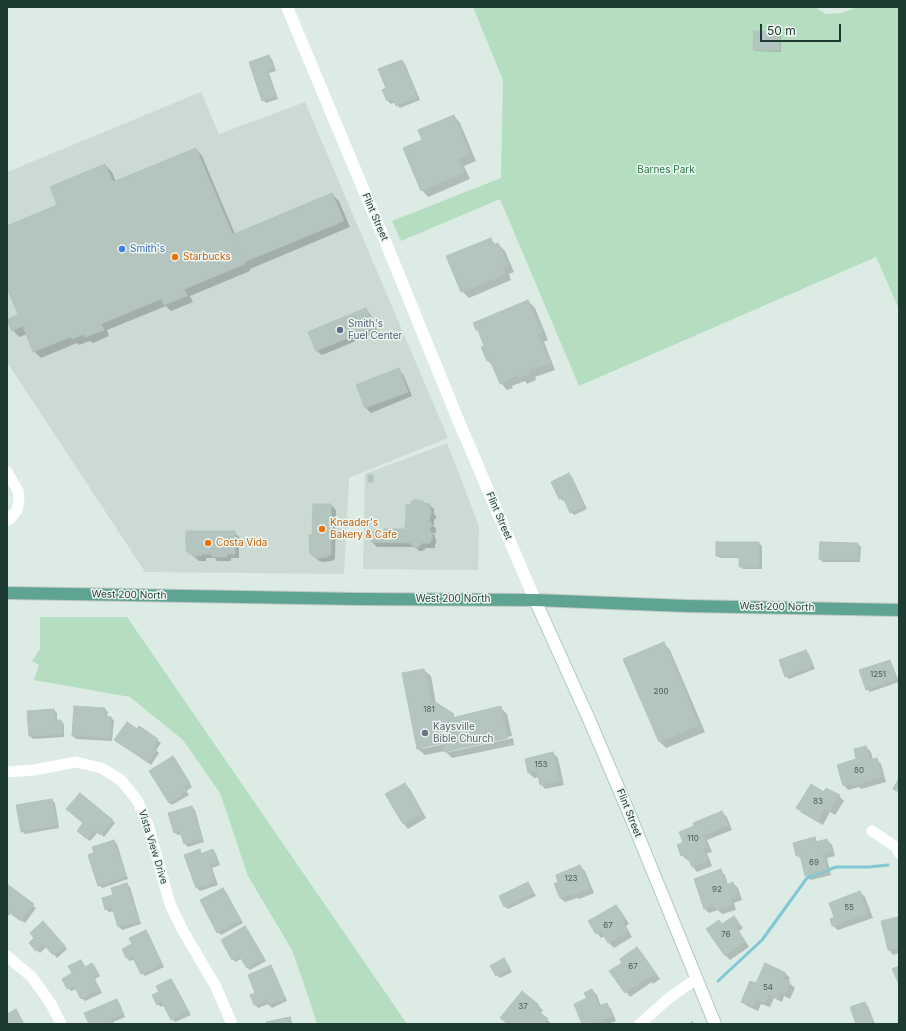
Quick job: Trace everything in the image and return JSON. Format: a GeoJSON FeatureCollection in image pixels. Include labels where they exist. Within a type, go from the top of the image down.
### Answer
{"type":"FeatureCollection","features":[{"type":"Feature","properties":{"kind":"main road","name":"West 200 North"},"geometry":{"type":"LineString","coordinates":[[7,593],[357,599],[535,600],[686,606],[899,610]]}},
{"type":"Feature","properties":{"kind":"street","name":"Flint Street"},"geometry":{"type":"LineString","coordinates":[[287,7],[391,255],[462,430],[535,600],[591,724],[716,1024]]}},
{"type":"Feature","properties":{"kind":"street"},"geometry":{"type":"LineString","coordinates":[[7,472],[18,491],[19,500],[17,510],[10,519],[7,520]]}},
{"type":"Feature","properties":{"kind":"street","name":"Vista View Drive"},"geometry":{"type":"LineString","coordinates":[[7,772],[34,770],[76,762],[101,768],[121,780],[138,800],[148,825],[170,904],[182,929],[215,985],[232,1024]]}},
{"type":"Feature","properties":{"kind":"street"},"geometry":{"type":"LineString","coordinates":[[872,831],[896,847],[899,853]]}},
{"type":"Feature","properties":{"kind":"street"},"geometry":{"type":"LineString","coordinates":[[7,956],[32,977],[51,1004],[61,1024]]}},
{"type":"Feature","properties":{"kind":"street"},"geometry":{"type":"LineString","coordinates":[[640,1024],[669,998],[696,979]]}},
{"type":"Feature","properties":{"kind":"shaded area"},"geometry":{"type":"Polygon","coordinates":[[[201,92],[219,134],[305,102],[448,438],[349,478],[344,574],[145,572],[7,362],[7,172],[201,92]]]}},
{"type":"Feature","properties":{"kind":"shaded area"},"geometry":{"type":"Polygon","coordinates":[[[447,443],[479,526],[478,570],[363,569],[365,474],[447,443]]]}},
{"type":"Feature","properties":{"kind":"green space","name":"Barnes Park"},"geometry":{"type":"Polygon","coordinates":[[[473,7],[815,7],[826,14],[842,13],[857,7],[899,7],[899,309],[876,257],[579,386],[500,199],[401,241],[392,221],[501,178],[503,80],[473,7]]]}},
{"type":"Feature","properties":{"kind":"green space"},"geometry":{"type":"Polygon","coordinates":[[[40,617],[127,617],[407,1024],[317,1024],[292,950],[248,876],[220,793],[183,740],[130,697],[34,680],[39,665],[32,661],[40,649],[40,617]]]}},
{"type":"Feature","properties":{"kind":"building"},"geometry":{"type":"Polygon","coordinates":[[[754,31],[780,32],[780,51],[753,50],[754,31]]]}},
{"type":"Feature","properties":{"kind":"building"},"geometry":{"type":"Polygon","coordinates":[[[269,55],[273,68],[267,70],[276,96],[262,101],[249,62],[269,55]]]}},
{"type":"Feature","properties":{"kind":"building"},"geometry":{"type":"Polygon","coordinates":[[[402,60],[417,97],[396,106],[393,99],[387,101],[382,90],[386,88],[378,69],[402,60]]]}},
{"type":"Feature","properties":{"kind":"building"},"geometry":{"type":"Polygon","coordinates":[[[454,115],[470,154],[458,159],[464,173],[421,191],[403,148],[422,140],[418,130],[454,115]]]}},
{"type":"Feature","properties":{"kind":"building","name":"Smith's"},"geometry":{"type":"Polygon","coordinates":[[[196,148],[245,264],[184,289],[187,296],[164,305],[161,299],[101,324],[104,330],[85,337],[84,334],[72,339],[70,337],[33,352],[23,326],[12,331],[7,320],[18,314],[7,288],[7,226],[57,205],[50,187],[105,164],[113,182],[196,148]]]}},
{"type":"Feature","properties":{"kind":"building"},"geometry":{"type":"Polygon","coordinates":[[[332,193],[344,221],[244,262],[232,235],[332,193]]]}},
{"type":"Feature","properties":{"kind":"building"},"geometry":{"type":"Polygon","coordinates":[[[491,238],[493,245],[498,243],[508,265],[503,267],[505,274],[461,292],[446,256],[491,238]]]}},
{"type":"Feature","properties":{"kind":"building"},"geometry":{"type":"Polygon","coordinates":[[[528,300],[542,333],[538,335],[550,363],[529,370],[530,373],[519,378],[518,375],[500,384],[490,360],[487,361],[481,347],[484,346],[478,330],[476,330],[473,323],[528,300]]]}},
{"type":"Feature","properties":{"kind":"building","name":"Smith's Fuel Center"},"geometry":{"type":"Polygon","coordinates":[[[366,308],[374,327],[316,351],[308,332],[366,308]]]}},
{"type":"Feature","properties":{"kind":"building"},"geometry":{"type":"Polygon","coordinates":[[[399,368],[408,392],[365,408],[356,385],[399,368]]]}},
{"type":"Feature","properties":{"kind":"building"},"geometry":{"type":"Polygon","coordinates":[[[569,473],[584,506],[570,513],[563,497],[559,499],[551,482],[569,473]]]}},
{"type":"Feature","properties":{"kind":"building"},"geometry":{"type":"Polygon","coordinates":[[[368,475],[373,475],[373,482],[368,482],[368,475]]]}},
{"type":"Feature","properties":{"kind":"building"},"geometry":{"type":"Polygon","coordinates":[[[420,500],[423,501],[423,503],[430,504],[431,515],[429,521],[426,520],[426,522],[431,522],[431,528],[426,529],[430,529],[430,533],[432,533],[432,540],[430,540],[430,543],[421,543],[419,547],[413,547],[411,543],[371,542],[371,532],[384,532],[384,529],[406,529],[406,505],[411,505],[411,501],[420,500]]]}},
{"type":"Feature","properties":{"kind":"building","name":"Kneader's Bakery & Cafe"},"geometry":{"type":"Polygon","coordinates":[[[313,504],[331,504],[331,554],[327,557],[318,558],[310,554],[309,535],[312,535],[313,504]]]}},
{"type":"Feature","properties":{"kind":"building"},"geometry":{"type":"Polygon","coordinates":[[[186,531],[235,531],[235,554],[227,554],[227,557],[212,557],[212,554],[193,556],[186,550],[186,531]]]}},
{"type":"Feature","properties":{"kind":"building"},"geometry":{"type":"Polygon","coordinates":[[[716,542],[759,542],[759,567],[739,567],[739,556],[716,556],[716,542]]]}},
{"type":"Feature","properties":{"kind":"building"},"geometry":{"type":"Polygon","coordinates":[[[820,542],[858,543],[858,560],[819,559],[820,542]]]}},
{"type":"Feature","properties":{"kind":"building"},"geometry":{"type":"Polygon","coordinates":[[[664,642],[699,725],[659,742],[623,659],[664,642]]]}},
{"type":"Feature","properties":{"kind":"building"},"geometry":{"type":"Polygon","coordinates":[[[806,650],[812,666],[785,677],[779,660],[806,650]]]}},
{"type":"Feature","properties":{"kind":"building"},"geometry":{"type":"Polygon","coordinates":[[[890,660],[896,679],[866,690],[859,670],[890,660]]]}},
{"type":"Feature","properties":{"kind":"building"},"geometry":{"type":"Polygon","coordinates":[[[424,669],[432,704],[437,703],[454,714],[452,718],[501,706],[508,738],[444,752],[443,743],[417,749],[402,673],[424,669]]]}},
{"type":"Feature","properties":{"kind":"building"},"geometry":{"type":"Polygon","coordinates":[[[74,706],[105,708],[105,716],[111,717],[110,738],[72,736],[74,706]]]}},
{"type":"Feature","properties":{"kind":"building"},"geometry":{"type":"Polygon","coordinates":[[[54,709],[55,720],[61,720],[62,734],[29,736],[27,711],[54,709]]]}},
{"type":"Feature","properties":{"kind":"building"},"geometry":{"type":"Polygon","coordinates":[[[127,722],[137,729],[139,726],[158,739],[153,747],[157,749],[148,762],[114,740],[127,722]]]}},
{"type":"Feature","properties":{"kind":"building"},"geometry":{"type":"Polygon","coordinates":[[[866,746],[870,760],[877,758],[882,777],[855,785],[855,783],[843,786],[837,765],[856,759],[854,749],[866,746]]]}},
{"type":"Feature","properties":{"kind":"building"},"geometry":{"type":"Polygon","coordinates":[[[553,752],[559,780],[540,785],[537,771],[528,773],[525,759],[553,752]]]}},
{"type":"Feature","properties":{"kind":"building"},"geometry":{"type":"Polygon","coordinates":[[[173,756],[190,783],[184,787],[187,792],[169,803],[149,771],[173,756]]]}},
{"type":"Feature","properties":{"kind":"building"},"geometry":{"type":"Polygon","coordinates":[[[899,778],[899,792],[893,789],[899,778]]]}},
{"type":"Feature","properties":{"kind":"building"},"geometry":{"type":"Polygon","coordinates":[[[405,783],[422,813],[403,824],[385,794],[405,783]]]}},
{"type":"Feature","properties":{"kind":"building"},"geometry":{"type":"Polygon","coordinates":[[[811,784],[824,792],[826,788],[840,795],[830,811],[825,808],[818,821],[796,808],[811,784]]]}},
{"type":"Feature","properties":{"kind":"building"},"geometry":{"type":"Polygon","coordinates":[[[80,793],[113,820],[100,835],[95,830],[87,839],[77,831],[83,823],[66,809],[80,793]]]}},
{"type":"Feature","properties":{"kind":"building"},"geometry":{"type":"Polygon","coordinates":[[[52,799],[57,825],[21,832],[16,805],[52,799]]]}},
{"type":"Feature","properties":{"kind":"building"},"geometry":{"type":"Polygon","coordinates":[[[192,806],[202,839],[184,844],[180,831],[174,833],[168,813],[192,806]]]}},
{"type":"Feature","properties":{"kind":"building"},"geometry":{"type":"Polygon","coordinates":[[[722,811],[728,825],[703,835],[708,847],[703,848],[708,861],[692,867],[686,854],[681,856],[677,845],[683,842],[679,832],[694,826],[693,823],[722,811]]]}},
{"type":"Feature","properties":{"kind":"building"},"geometry":{"type":"Polygon","coordinates":[[[815,837],[816,842],[827,839],[831,851],[823,853],[827,870],[805,876],[800,855],[796,856],[793,843],[815,837]]]}},
{"type":"Feature","properties":{"kind":"building"},"geometry":{"type":"Polygon","coordinates":[[[114,840],[126,876],[98,886],[88,855],[94,853],[92,847],[114,840]]]}},
{"type":"Feature","properties":{"kind":"building"},"geometry":{"type":"Polygon","coordinates":[[[200,849],[201,854],[213,849],[218,862],[209,865],[215,882],[196,888],[184,855],[200,849]]]}},
{"type":"Feature","properties":{"kind":"building"},"geometry":{"type":"Polygon","coordinates":[[[580,865],[590,888],[573,895],[572,893],[560,898],[554,884],[558,882],[556,875],[580,865]]]}},
{"type":"Feature","properties":{"kind":"building"},"geometry":{"type":"Polygon","coordinates":[[[721,869],[726,885],[733,882],[738,895],[730,898],[732,905],[716,910],[714,905],[704,909],[694,879],[721,869]]]}},
{"type":"Feature","properties":{"kind":"building"},"geometry":{"type":"Polygon","coordinates":[[[528,882],[533,893],[504,907],[499,896],[528,882]]]}},
{"type":"Feature","properties":{"kind":"building"},"geometry":{"type":"Polygon","coordinates":[[[127,883],[139,921],[118,927],[112,907],[105,910],[102,898],[113,895],[111,888],[127,883]]]}},
{"type":"Feature","properties":{"kind":"building"},"geometry":{"type":"Polygon","coordinates":[[[7,884],[34,904],[21,921],[7,911],[7,884]]]}},
{"type":"Feature","properties":{"kind":"building"},"geometry":{"type":"Polygon","coordinates":[[[223,888],[241,920],[217,933],[200,900],[223,888]]]}},
{"type":"Feature","properties":{"kind":"building"},"geometry":{"type":"Polygon","coordinates":[[[860,891],[868,913],[832,926],[830,919],[834,917],[829,903],[860,891]]]}},
{"type":"Feature","properties":{"kind":"building"},"geometry":{"type":"Polygon","coordinates":[[[616,905],[625,919],[622,921],[628,932],[608,943],[601,931],[596,934],[588,921],[616,905]]]}},
{"type":"Feature","properties":{"kind":"building"},"geometry":{"type":"Polygon","coordinates":[[[734,916],[739,923],[735,926],[745,942],[725,956],[706,929],[719,920],[722,924],[734,916]]]}},
{"type":"Feature","properties":{"kind":"building"},"geometry":{"type":"Polygon","coordinates":[[[898,917],[899,948],[888,950],[881,921],[898,917]]]}},
{"type":"Feature","properties":{"kind":"building"},"geometry":{"type":"Polygon","coordinates":[[[43,921],[65,946],[53,955],[43,944],[36,951],[29,943],[34,938],[30,933],[43,921]]]}},
{"type":"Feature","properties":{"kind":"building"},"geometry":{"type":"Polygon","coordinates":[[[245,926],[264,958],[247,968],[239,956],[232,960],[221,940],[245,926]]]}},
{"type":"Feature","properties":{"kind":"building"},"geometry":{"type":"Polygon","coordinates":[[[146,930],[162,964],[141,974],[132,956],[126,958],[122,949],[132,944],[129,938],[146,930]]]}},
{"type":"Feature","properties":{"kind":"building"},"geometry":{"type":"Polygon","coordinates":[[[637,947],[656,974],[647,978],[625,993],[609,971],[622,963],[620,959],[637,947]]]}},
{"type":"Feature","properties":{"kind":"building"},"geometry":{"type":"Polygon","coordinates":[[[504,958],[510,968],[496,976],[490,966],[504,958]]]}},
{"type":"Feature","properties":{"kind":"building"},"geometry":{"type":"Polygon","coordinates":[[[81,960],[85,967],[92,963],[98,973],[92,976],[99,989],[81,999],[74,986],[67,989],[62,979],[72,973],[68,966],[81,960]]]}},
{"type":"Feature","properties":{"kind":"building"},"geometry":{"type":"Polygon","coordinates":[[[765,963],[786,973],[783,979],[790,982],[785,995],[779,992],[777,998],[769,994],[765,1003],[756,1000],[753,1007],[741,1002],[750,981],[756,983],[765,963]]]}},
{"type":"Feature","properties":{"kind":"building"},"geometry":{"type":"Polygon","coordinates":[[[271,965],[285,998],[268,1005],[266,1000],[254,1005],[250,995],[255,993],[248,975],[271,965]]]}},
{"type":"Feature","properties":{"kind":"building"},"geometry":{"type":"Polygon","coordinates":[[[899,966],[899,984],[892,969],[899,966]]]}},
{"type":"Feature","properties":{"kind":"building"},"geometry":{"type":"Polygon","coordinates":[[[171,979],[188,1011],[171,1020],[162,1002],[157,1005],[152,995],[159,992],[156,986],[171,979]]]}},
{"type":"Feature","properties":{"kind":"building"},"geometry":{"type":"Polygon","coordinates":[[[592,989],[599,1006],[607,1003],[612,1016],[593,1024],[582,1024],[574,1004],[587,998],[584,993],[592,989]]]}},
{"type":"Feature","properties":{"kind":"building"},"geometry":{"type":"Polygon","coordinates":[[[522,991],[539,1005],[536,1009],[548,1019],[544,1024],[508,1024],[500,1018],[522,991]]]}},
{"type":"Feature","properties":{"kind":"building"},"geometry":{"type":"Polygon","coordinates":[[[117,999],[123,1014],[110,1019],[112,1024],[89,1024],[84,1013],[117,999]]]}},
{"type":"Feature","properties":{"kind":"building"},"geometry":{"type":"Polygon","coordinates":[[[865,1002],[873,1022],[868,1024],[856,1024],[850,1007],[865,1002]]]}},
{"type":"Feature","properties":{"kind":"building"},"geometry":{"type":"Polygon","coordinates":[[[16,1009],[24,1024],[7,1024],[7,1014],[16,1009]]]}},
{"type":"Feature","properties":{"kind":"building"},"geometry":{"type":"Polygon","coordinates":[[[290,1017],[292,1024],[267,1024],[266,1022],[290,1017]]]}},
{"type":"Feature","properties":{"kind":"waterway"},"geometry":{"type":"LineString","coordinates":[[718,981],[762,940],[807,878],[836,867],[869,867],[888,865]]}},
{"type":"Feature","properties":{"kind":"place","name":"Smith's"},"geometry":{"type":"Point","coordinates":[122,249]}},
{"type":"Feature","properties":{"kind":"place","name":"Starbucks"},"geometry":{"type":"Point","coordinates":[175,257]}},
{"type":"Feature","properties":{"kind":"place","name":"Smith's Fuel Center"},"geometry":{"type":"Point","coordinates":[340,330]}},
{"type":"Feature","properties":{"kind":"place","name":"Kneader's Bakery & Cafe"},"geometry":{"type":"Point","coordinates":[322,529]}},
{"type":"Feature","properties":{"kind":"place","name":"Costa Vida"},"geometry":{"type":"Point","coordinates":[208,543]}},
{"type":"Feature","properties":{"kind":"place","name":"Kaysville Bible Church"},"geometry":{"type":"Point","coordinates":[425,733]}}]}
